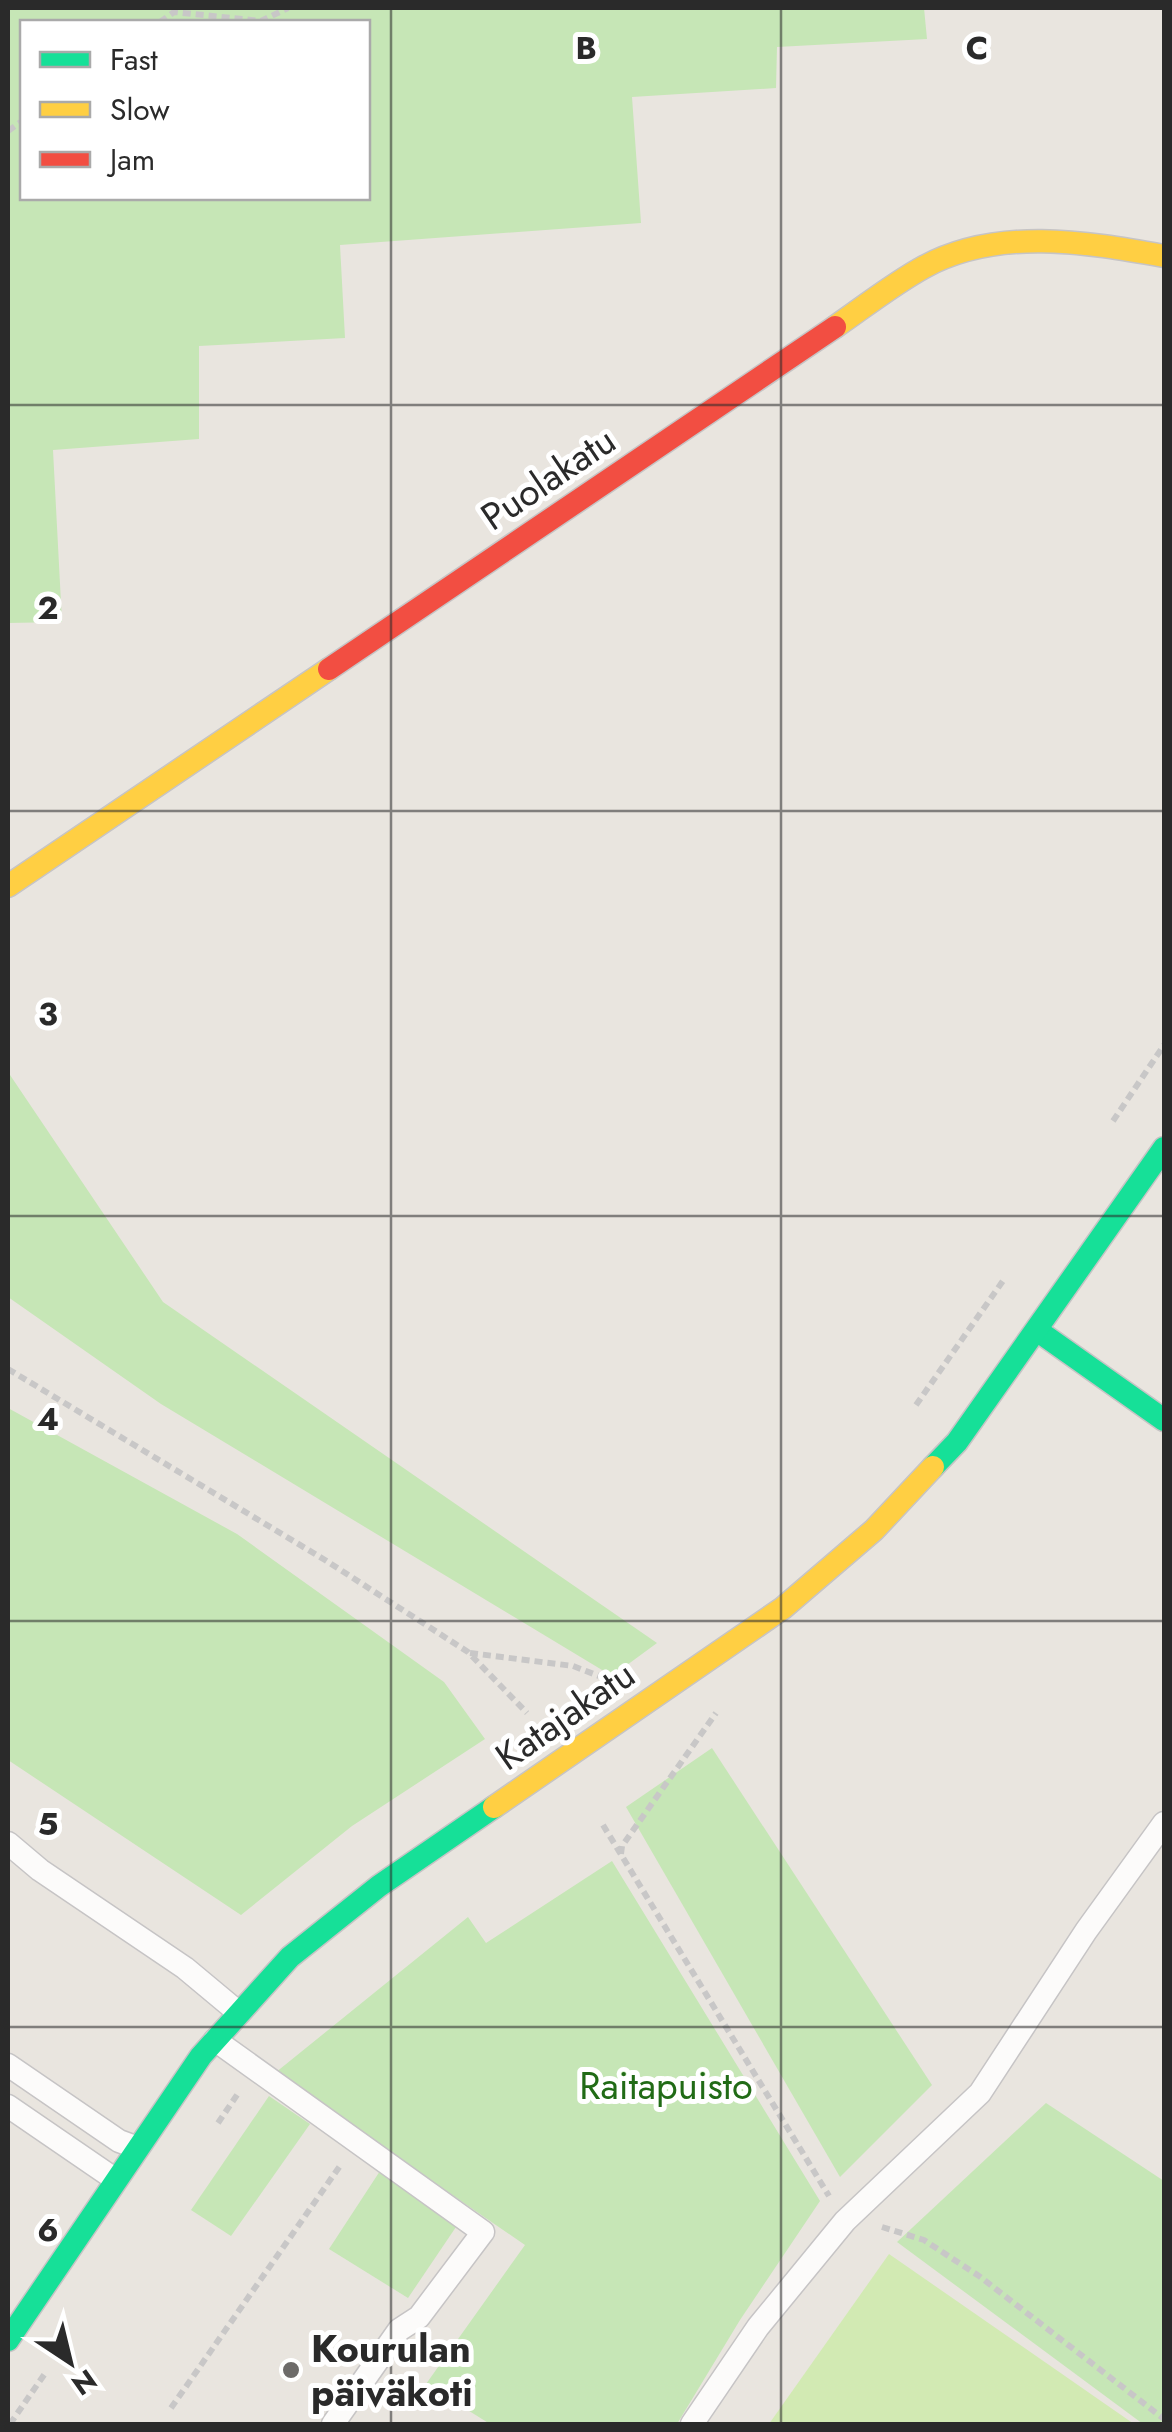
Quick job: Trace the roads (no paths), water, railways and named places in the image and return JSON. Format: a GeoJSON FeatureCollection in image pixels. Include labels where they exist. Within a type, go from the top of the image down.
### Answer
{"type":"FeatureCollection","features":[{"type":"Feature","properties":{"kind":"street","name":"Puolakatu"},"geometry":{"type":"LineString","coordinates":[[8,886],[925,266],[978,246],[1057,241],[1088,242],[1164,256]]}},
{"type":"Feature","properties":{"kind":"street","name":"Katajakatu"},"geometry":{"type":"LineString","coordinates":[[9,2334],[215,2040],[290,1957],[379,1886],[783,1608],[874,1530],[957,1442],[1164,1148]]}},
{"type":"Feature","properties":{"kind":"street"},"geometry":{"type":"LineString","coordinates":[[1038,1332],[1164,1420]]}},
{"type":"Feature","properties":{"kind":"lane"},"geometry":{"type":"LineString","coordinates":[[692,2424],[758,2327],[845,2221],[980,2092],[1086,1931],[1164,1823]]}},
{"type":"Feature","properties":{"kind":"lane"},"geometry":{"type":"LineString","coordinates":[[8,1843],[40,1870],[185,1968],[239,2014]]}},
{"type":"Feature","properties":{"kind":"lane"},"geometry":{"type":"LineString","coordinates":[[215,2040],[483,2232],[419,2317],[400,2330],[333,2424]]}},
{"type":"Feature","properties":{"kind":"lane"},"geometry":{"type":"LineString","coordinates":[[8,2065],[119,2140],[138,2148]]}},
{"type":"Feature","properties":{"kind":"lane"},"geometry":{"type":"LineString","coordinates":[[8,2106],[116,2180]]}},
{"type":"Feature","properties":{"kind":"place","name":"Kourulan päiväkoti"},"geometry":{"type":"Point","coordinates":[291,2370]}},
{"type":"Feature","properties":{"kind":"park label","name":"Raitapuisto"},"geometry":{"type":"Point","coordinates":[666,2085]}}]}
